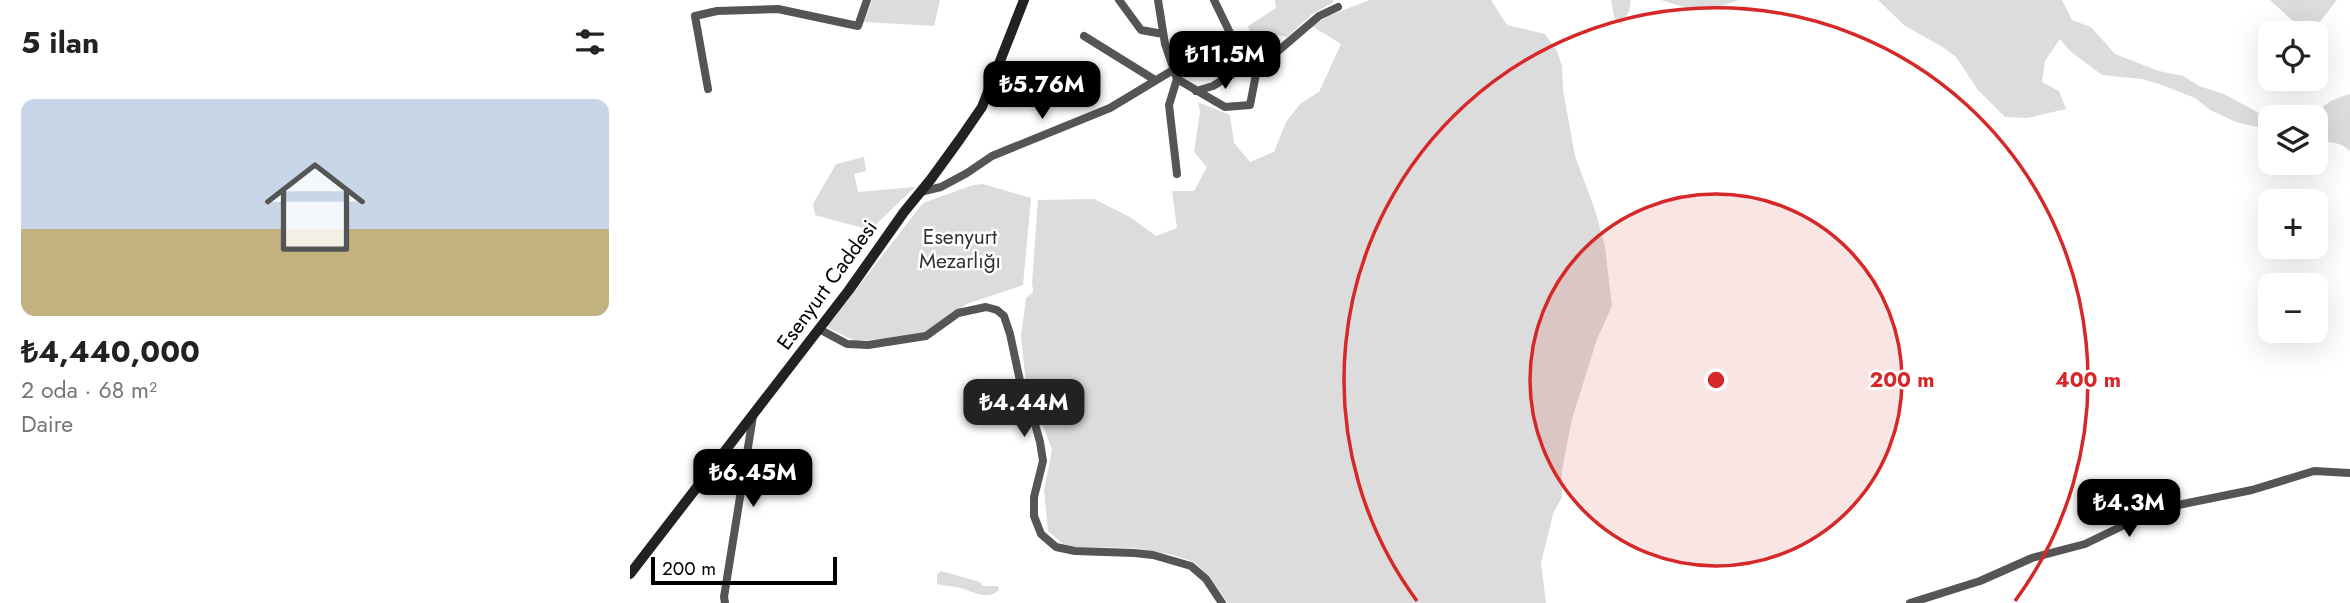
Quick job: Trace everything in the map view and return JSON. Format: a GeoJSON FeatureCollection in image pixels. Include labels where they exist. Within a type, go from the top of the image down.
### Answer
{"type":"FeatureCollection","features":[{"type":"Feature","properties":{"kind":"street"},"geometry":{"type":"LineString","coordinates":[[708,89],[695,16],[717,11],[778,9],[858,26],[867,0]]}},
{"type":"Feature","properties":{"kind":"street","name":"Esenyurt Caddesi"},"geometry":{"type":"LineString","coordinates":[[630,574],[819,329],[982,107],[1024,0]]}},
{"type":"Feature","properties":{"kind":"street"},"geometry":{"type":"LineString","coordinates":[[1119,0],[1141,30],[1163,34]]}},
{"type":"Feature","properties":{"kind":"street"},"geometry":{"type":"LineString","coordinates":[[1158,0],[1163,34],[1177,79],[1224,107],[1250,105],[1257,69],[1319,16],[1338,8]]}},
{"type":"Feature","properties":{"kind":"street"},"geometry":{"type":"LineString","coordinates":[[1214,0],[1233,39],[1231,48]]}},
{"type":"Feature","properties":{"kind":"street"},"geometry":{"type":"LineString","coordinates":[[1084,36],[1154,80]]}},
{"type":"Feature","properties":{"kind":"street"},"geometry":{"type":"LineString","coordinates":[[920,192],[940,187],[992,156],[1110,107],[1193,58],[1231,48]]}},
{"type":"Feature","properties":{"kind":"street"},"geometry":{"type":"LineString","coordinates":[[1231,48],[1257,69]]}},
{"type":"Feature","properties":{"kind":"street"},"geometry":{"type":"LineString","coordinates":[[1196,91],[1213,86],[1250,63]]}},
{"type":"Feature","properties":{"kind":"street"},"geometry":{"type":"LineString","coordinates":[[1177,79],[1168,105],[1177,174]]}},
{"type":"Feature","properties":{"kind":"street"},"geometry":{"type":"LineString","coordinates":[[819,329],[847,344],[868,345],[926,336],[958,313],[986,307],[997,310],[1004,316],[1010,334],[1026,409],[1035,424],[1040,442],[1043,461],[1034,497],[1034,516],[1041,534],[1056,547],[1075,551],[1143,554],[1191,566],[1206,579],[1222,603]]}},
{"type":"Feature","properties":{"kind":"street"},"geometry":{"type":"LineString","coordinates":[[725,603],[753,415]]}},
{"type":"Feature","properties":{"kind":"street"},"geometry":{"type":"LineString","coordinates":[[1910,603],[1980,581],[2032,558],[2085,544],[2141,517],[2178,505],[2252,490],[2314,471],[2350,473]]}},
{"type":"Feature","properties":{"kind":"green space"},"geometry":{"type":"Polygon","coordinates":[[[872,0],[940,0],[934,26],[864,22],[872,0]]]}},
{"type":"Feature","properties":{"kind":"green space"},"geometry":{"type":"Polygon","coordinates":[[[1275,0],[1333,2],[1311,15],[1287,37],[1271,34],[1263,40],[1268,53],[1259,61],[1248,26],[1276,8],[1275,0]]]}},
{"type":"Feature","properties":{"kind":"green space"},"geometry":{"type":"Polygon","coordinates":[[[1370,0],[1491,0],[1507,25],[1545,34],[1557,51],[1562,66],[1563,90],[1575,156],[1605,247],[1612,306],[1597,339],[1572,419],[1562,470],[1562,497],[1553,514],[1541,563],[1546,603],[1228,603],[1209,576],[1194,562],[1134,548],[1076,547],[1063,544],[1048,531],[1044,490],[1052,450],[1042,422],[1028,402],[1021,336],[1026,298],[1033,292],[1038,200],[1094,199],[1130,217],[1156,236],[1177,228],[1172,191],[1194,191],[1207,167],[1194,152],[1200,112],[1198,102],[1230,115],[1234,143],[1250,162],[1274,152],[1286,122],[1300,104],[1319,92],[1341,44],[1312,26],[1328,16],[1370,0]]]}},
{"type":"Feature","properties":{"kind":"green space"},"geometry":{"type":"Polygon","coordinates":[[[1611,0],[1631,0],[1629,11],[1621,25],[1614,17],[1611,0]]]}},
{"type":"Feature","properties":{"kind":"green space"},"geometry":{"type":"Polygon","coordinates":[[[1661,0],[1739,0],[1700,10],[1661,0]]]}},
{"type":"Feature","properties":{"kind":"green space"},"geometry":{"type":"Polygon","coordinates":[[[1878,0],[2062,0],[2072,20],[2091,27],[2115,54],[2159,71],[2183,76],[2199,86],[2224,94],[2258,112],[2258,127],[2236,122],[2210,110],[2195,98],[2159,84],[2142,79],[2102,75],[2070,51],[2060,39],[2045,61],[2042,82],[2059,91],[2066,109],[2027,118],[2005,117],[1978,90],[1956,57],[1905,26],[1878,0]]]}},
{"type":"Feature","properties":{"kind":"green space"},"geometry":{"type":"Polygon","coordinates":[[[2270,0],[2337,0],[2320,21],[2293,21],[2270,0]]]}},
{"type":"Feature","properties":{"kind":"green space"},"geometry":{"type":"Polygon","coordinates":[[[2350,94],[2350,151],[2328,142],[2328,105],[2325,105],[2350,94]]]}},
{"type":"Feature","properties":{"kind":"green space"},"geometry":{"type":"Polygon","coordinates":[[[864,157],[866,171],[854,174],[858,192],[915,187],[870,230],[815,215],[813,204],[836,164],[864,157]]]}},
{"type":"Feature","properties":{"kind":"green space","name":"Esenyurt Mezarlığı"},"geometry":{"type":"Polygon","coordinates":[[[983,184],[1031,198],[1023,285],[967,304],[922,335],[855,341],[827,327],[923,203],[983,184]]]}},
{"type":"Feature","properties":{"kind":"green space"},"geometry":{"type":"Polygon","coordinates":[[[941,571],[980,582],[983,586],[998,586],[999,590],[986,595],[937,584],[937,574],[941,571]]]}}]}
